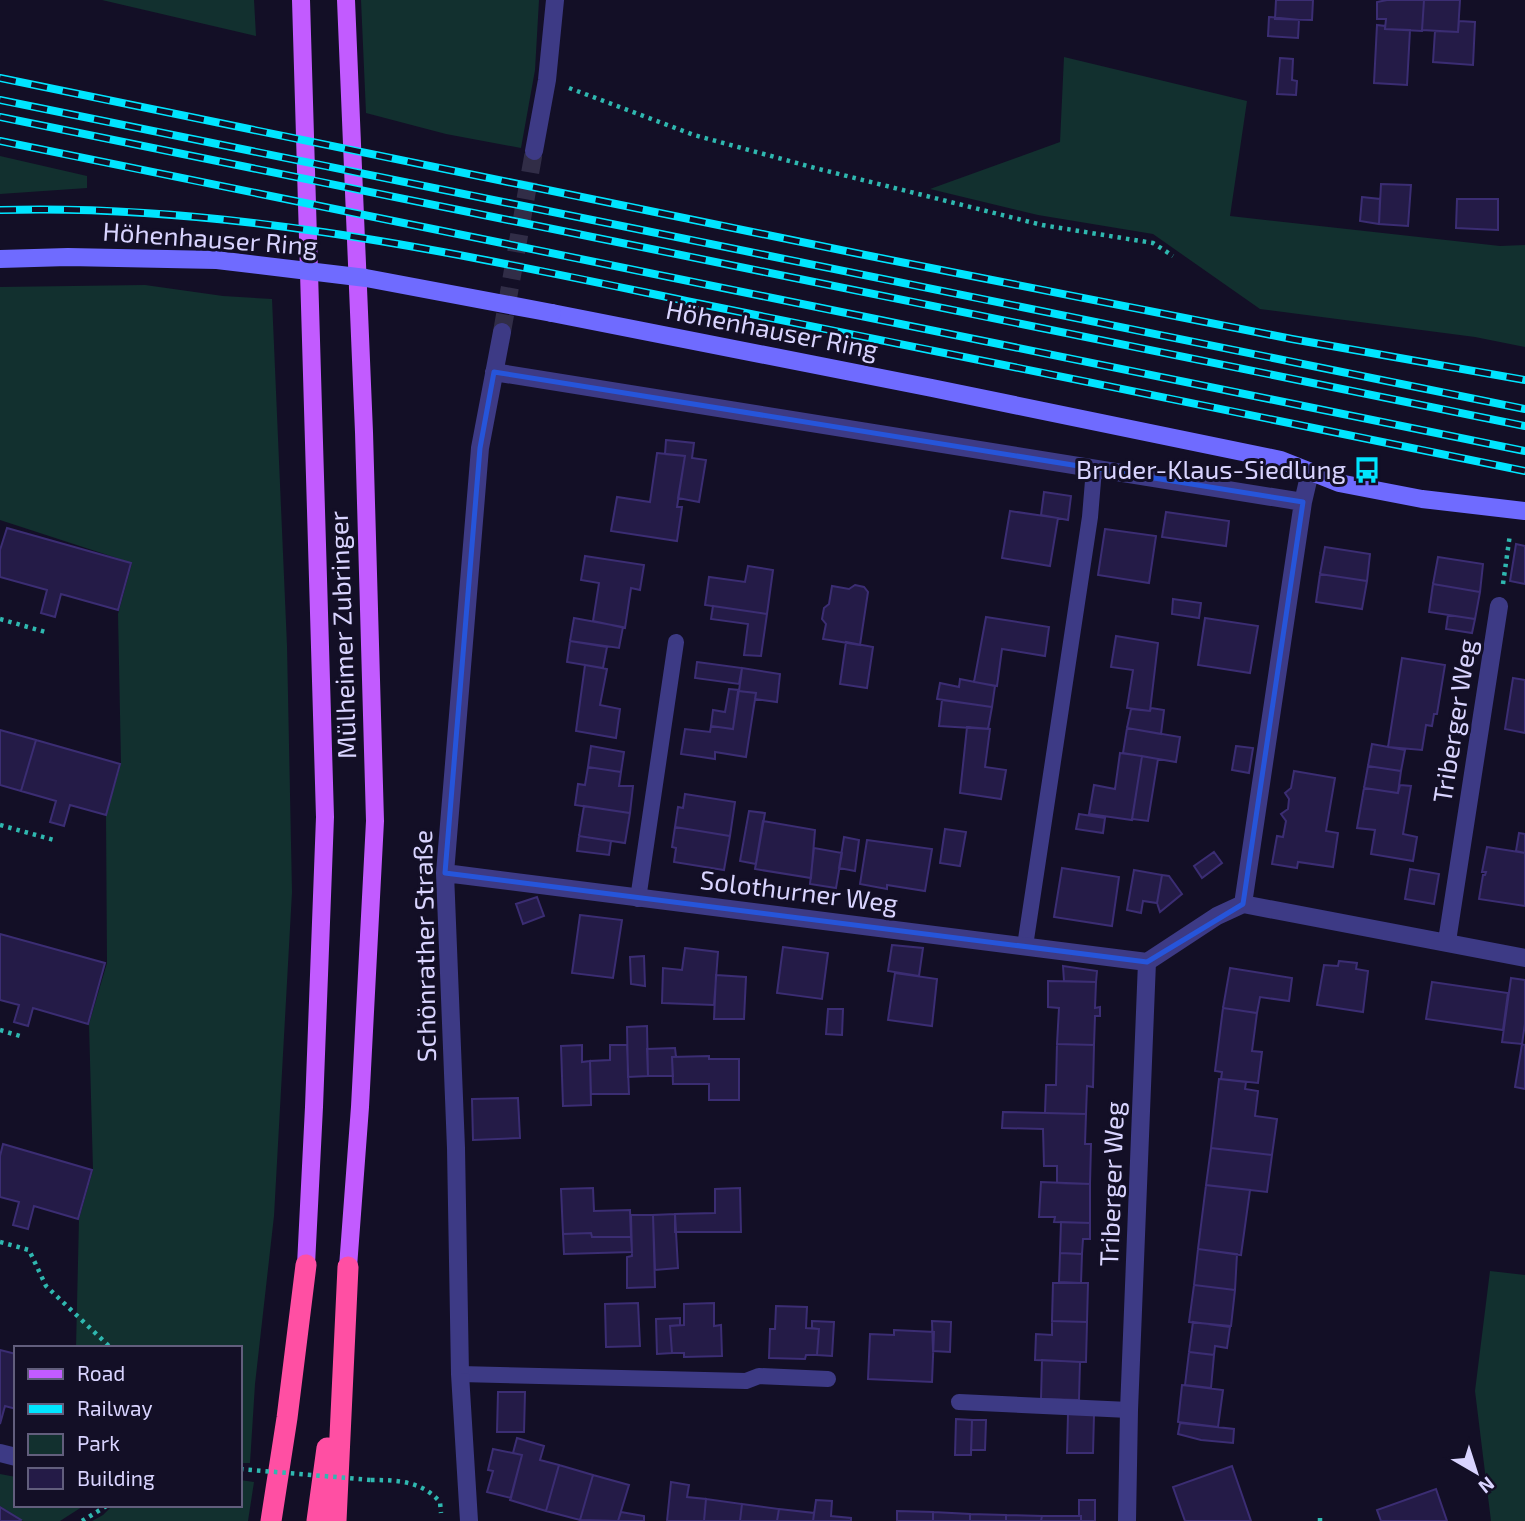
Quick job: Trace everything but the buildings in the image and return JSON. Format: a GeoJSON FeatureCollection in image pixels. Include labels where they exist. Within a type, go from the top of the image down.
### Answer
{"type":"FeatureCollection","features":[{"type":"Feature","properties":{"kind":"highway"},"geometry":{"type":"LineString","coordinates":[[271,1521],[306,1265]]}},
{"type":"Feature","properties":{"kind":"highway"},"geometry":{"type":"LineString","coordinates":[[317,1521],[348,1277]]}},
{"type":"Feature","properties":{"kind":"highway"},"geometry":{"type":"LineString","coordinates":[[336,1521],[348,1277]]}},
{"type":"Feature","properties":{"kind":"main road","name":"Mülheimer Zubringer"},"geometry":{"type":"LineString","coordinates":[[301,0],[325,817],[306,1265]]}},
{"type":"Feature","properties":{"kind":"main road","name":"Mülheimer Zubringer"},"geometry":{"type":"LineString","coordinates":[[346,0],[365,445],[375,821],[348,1277]]}},
{"type":"Feature","properties":{"kind":"street"},"geometry":{"type":"LineString","coordinates":[[534,151],[547,80],[555,0]]}},
{"type":"Feature","properties":{"kind":"street","name":"Höhenhauser Ring"},"geometry":{"type":"LineString","coordinates":[[0,259],[68,257],[217,261],[366,278],[932,388],[1254,454],[1281,460],[1339,483],[1422,499],[1520,510]]}},
{"type":"Feature","properties":{"kind":"street","name":"Schönrather Straße"},"geometry":{"type":"LineString","coordinates":[[469,1521],[460,1374],[456,1148],[445,873],[480,448],[502,332]]}},
{"type":"Feature","properties":{"kind":"street"},"geometry":{"type":"LineString","coordinates":[[494,372],[1303,502]]}},
{"type":"Feature","properties":{"kind":"street"},"geometry":{"type":"LineString","coordinates":[[1243,904],[1303,502],[1310,472]]}},
{"type":"Feature","properties":{"kind":"street","name":"Triberger Weg"},"geometry":{"type":"LineString","coordinates":[[1447,941],[1499,606]]}},
{"type":"Feature","properties":{"kind":"street","name":"Solothurner Weg"},"geometry":{"type":"LineString","coordinates":[[445,873],[1147,962]]}},
{"type":"Feature","properties":{"kind":"street"},"geometry":{"type":"LineString","coordinates":[[1147,962],[1217,916],[1243,904],[1525,958]]}},
{"type":"Feature","properties":{"kind":"street","name":"Triberger Weg"},"geometry":{"type":"LineString","coordinates":[[1127,1521],[1147,962]]}},
{"type":"Feature","properties":{"kind":"lane"},"geometry":{"type":"LineString","coordinates":[[1024,946],[1090,517],[1094,469]]}},
{"type":"Feature","properties":{"kind":"lane"},"geometry":{"type":"LineString","coordinates":[[638,899],[676,642]]}},
{"type":"Feature","properties":{"kind":"lane"},"geometry":{"type":"LineString","coordinates":[[460,1374],[746,1381],[759,1376],[828,1379]]}},
{"type":"Feature","properties":{"kind":"lane"},"geometry":{"type":"LineString","coordinates":[[959,1402],[1129,1410]]}},
{"type":"Feature","properties":{"kind":"path"},"geometry":{"type":"LineString","coordinates":[[547,80],[694,135],[1042,225],[1153,243],[1172,256]]}},
{"type":"Feature","properties":{"kind":"path","name":"Triberger Weg"},"geometry":{"type":"LineString","coordinates":[[1499,606],[1520,510]]}},
{"type":"Feature","properties":{"kind":"path"},"geometry":{"type":"LineString","coordinates":[[0,620],[49,633]]}},
{"type":"Feature","properties":{"kind":"path"},"geometry":{"type":"LineString","coordinates":[[0,825],[54,840]]}},
{"type":"Feature","properties":{"kind":"path"},"geometry":{"type":"LineString","coordinates":[[0,1030],[23,1037]]}},
{"type":"Feature","properties":{"kind":"path"},"geometry":{"type":"LineString","coordinates":[[0,1242],[29,1250],[46,1286],[109,1346]]}},
{"type":"Feature","properties":{"kind":"path"},"geometry":{"type":"LineString","coordinates":[[242,1469],[414,1483],[433,1494],[440,1502],[442,1521]]}},
{"type":"Feature","properties":{"kind":"path"},"geometry":{"type":"LineString","coordinates":[[82,1521],[105,1507]]}},
{"type":"Feature","properties":{"kind":"highlighted area"},"geometry":{"type":"Polygon","coordinates":[[[494,372],[1303,502],[1243,904],[1147,962],[445,873],[480,448],[494,372]]]}},
{"type":"Feature","properties":{"kind":"green space"},"geometry":{"type":"Polygon","coordinates":[[[102,0],[254,0],[256,36],[102,0]]]}},
{"type":"Feature","properties":{"kind":"green space"},"geometry":{"type":"Polygon","coordinates":[[[361,0],[539,0],[535,70],[521,148],[446,134],[366,113],[361,0]]]}},
{"type":"Feature","properties":{"kind":"green space"},"geometry":{"type":"Polygon","coordinates":[[[1064,57],[1247,101],[1230,216],[1500,246],[1525,245],[1525,347],[1475,337],[1260,309],[1153,234],[1038,215],[930,189],[1060,142],[1064,57]]]}},
{"type":"Feature","properties":{"kind":"green space"},"geometry":{"type":"Polygon","coordinates":[[[0,156],[87,176],[87,188],[0,194],[0,156]]]}},
{"type":"Feature","properties":{"kind":"green space"},"geometry":{"type":"Polygon","coordinates":[[[145,285],[223,296],[272,299],[287,646],[292,892],[274,1216],[255,1384],[250,1463],[242,1463],[242,1346],[76,1346],[79,1219],[93,1170],[89,1024],[107,963],[106,815],[121,764],[118,614],[132,563],[0,520],[0,287],[145,285]]]}},
{"type":"Feature","properties":{"kind":"green space"},"geometry":{"type":"Polygon","coordinates":[[[1490,1271],[1525,1275],[1525,1521],[1491,1521],[1475,1391],[1490,1271]]]}},
{"type":"Feature","properties":{"kind":"green space"},"geometry":{"type":"Polygon","coordinates":[[[0,1474],[14,1477],[14,1507],[82,1507],[60,1521],[23,1521],[0,1506],[0,1474]]]}},
{"type":"Feature","properties":{"kind":"green space"},"geometry":{"type":"Polygon","coordinates":[[[242,1480],[254,1482],[248,1521],[92,1521],[111,1507],[242,1507],[242,1480]]]}},
{"type":"Feature","properties":{"kind":"tunnel"},"geometry":{"type":"LineString","coordinates":[[502,332],[534,151]]}},
{"type":"Feature","properties":{"kind":"railway"},"geometry":{"type":"LineString","coordinates":[[0,78],[865,255],[1292,339],[1525,380]]}},
{"type":"Feature","properties":{"kind":"railway"},"geometry":{"type":"LineString","coordinates":[[0,100],[1525,409]]}},
{"type":"Feature","properties":{"kind":"railway"},"geometry":{"type":"LineString","coordinates":[[0,117],[1525,426]]}},
{"type":"Feature","properties":{"kind":"railway"},"geometry":{"type":"LineString","coordinates":[[0,141],[1525,451]]}},
{"type":"Feature","properties":{"kind":"railway"},"geometry":{"type":"LineString","coordinates":[[0,210],[91,210],[181,215],[271,225],[450,253],[1525,471]]}},
{"type":"Feature","properties":{"kind":"place","name":"Bruder-Klaus-Siedlung"},"geometry":{"type":"Point","coordinates":[1367,470]}}]}
